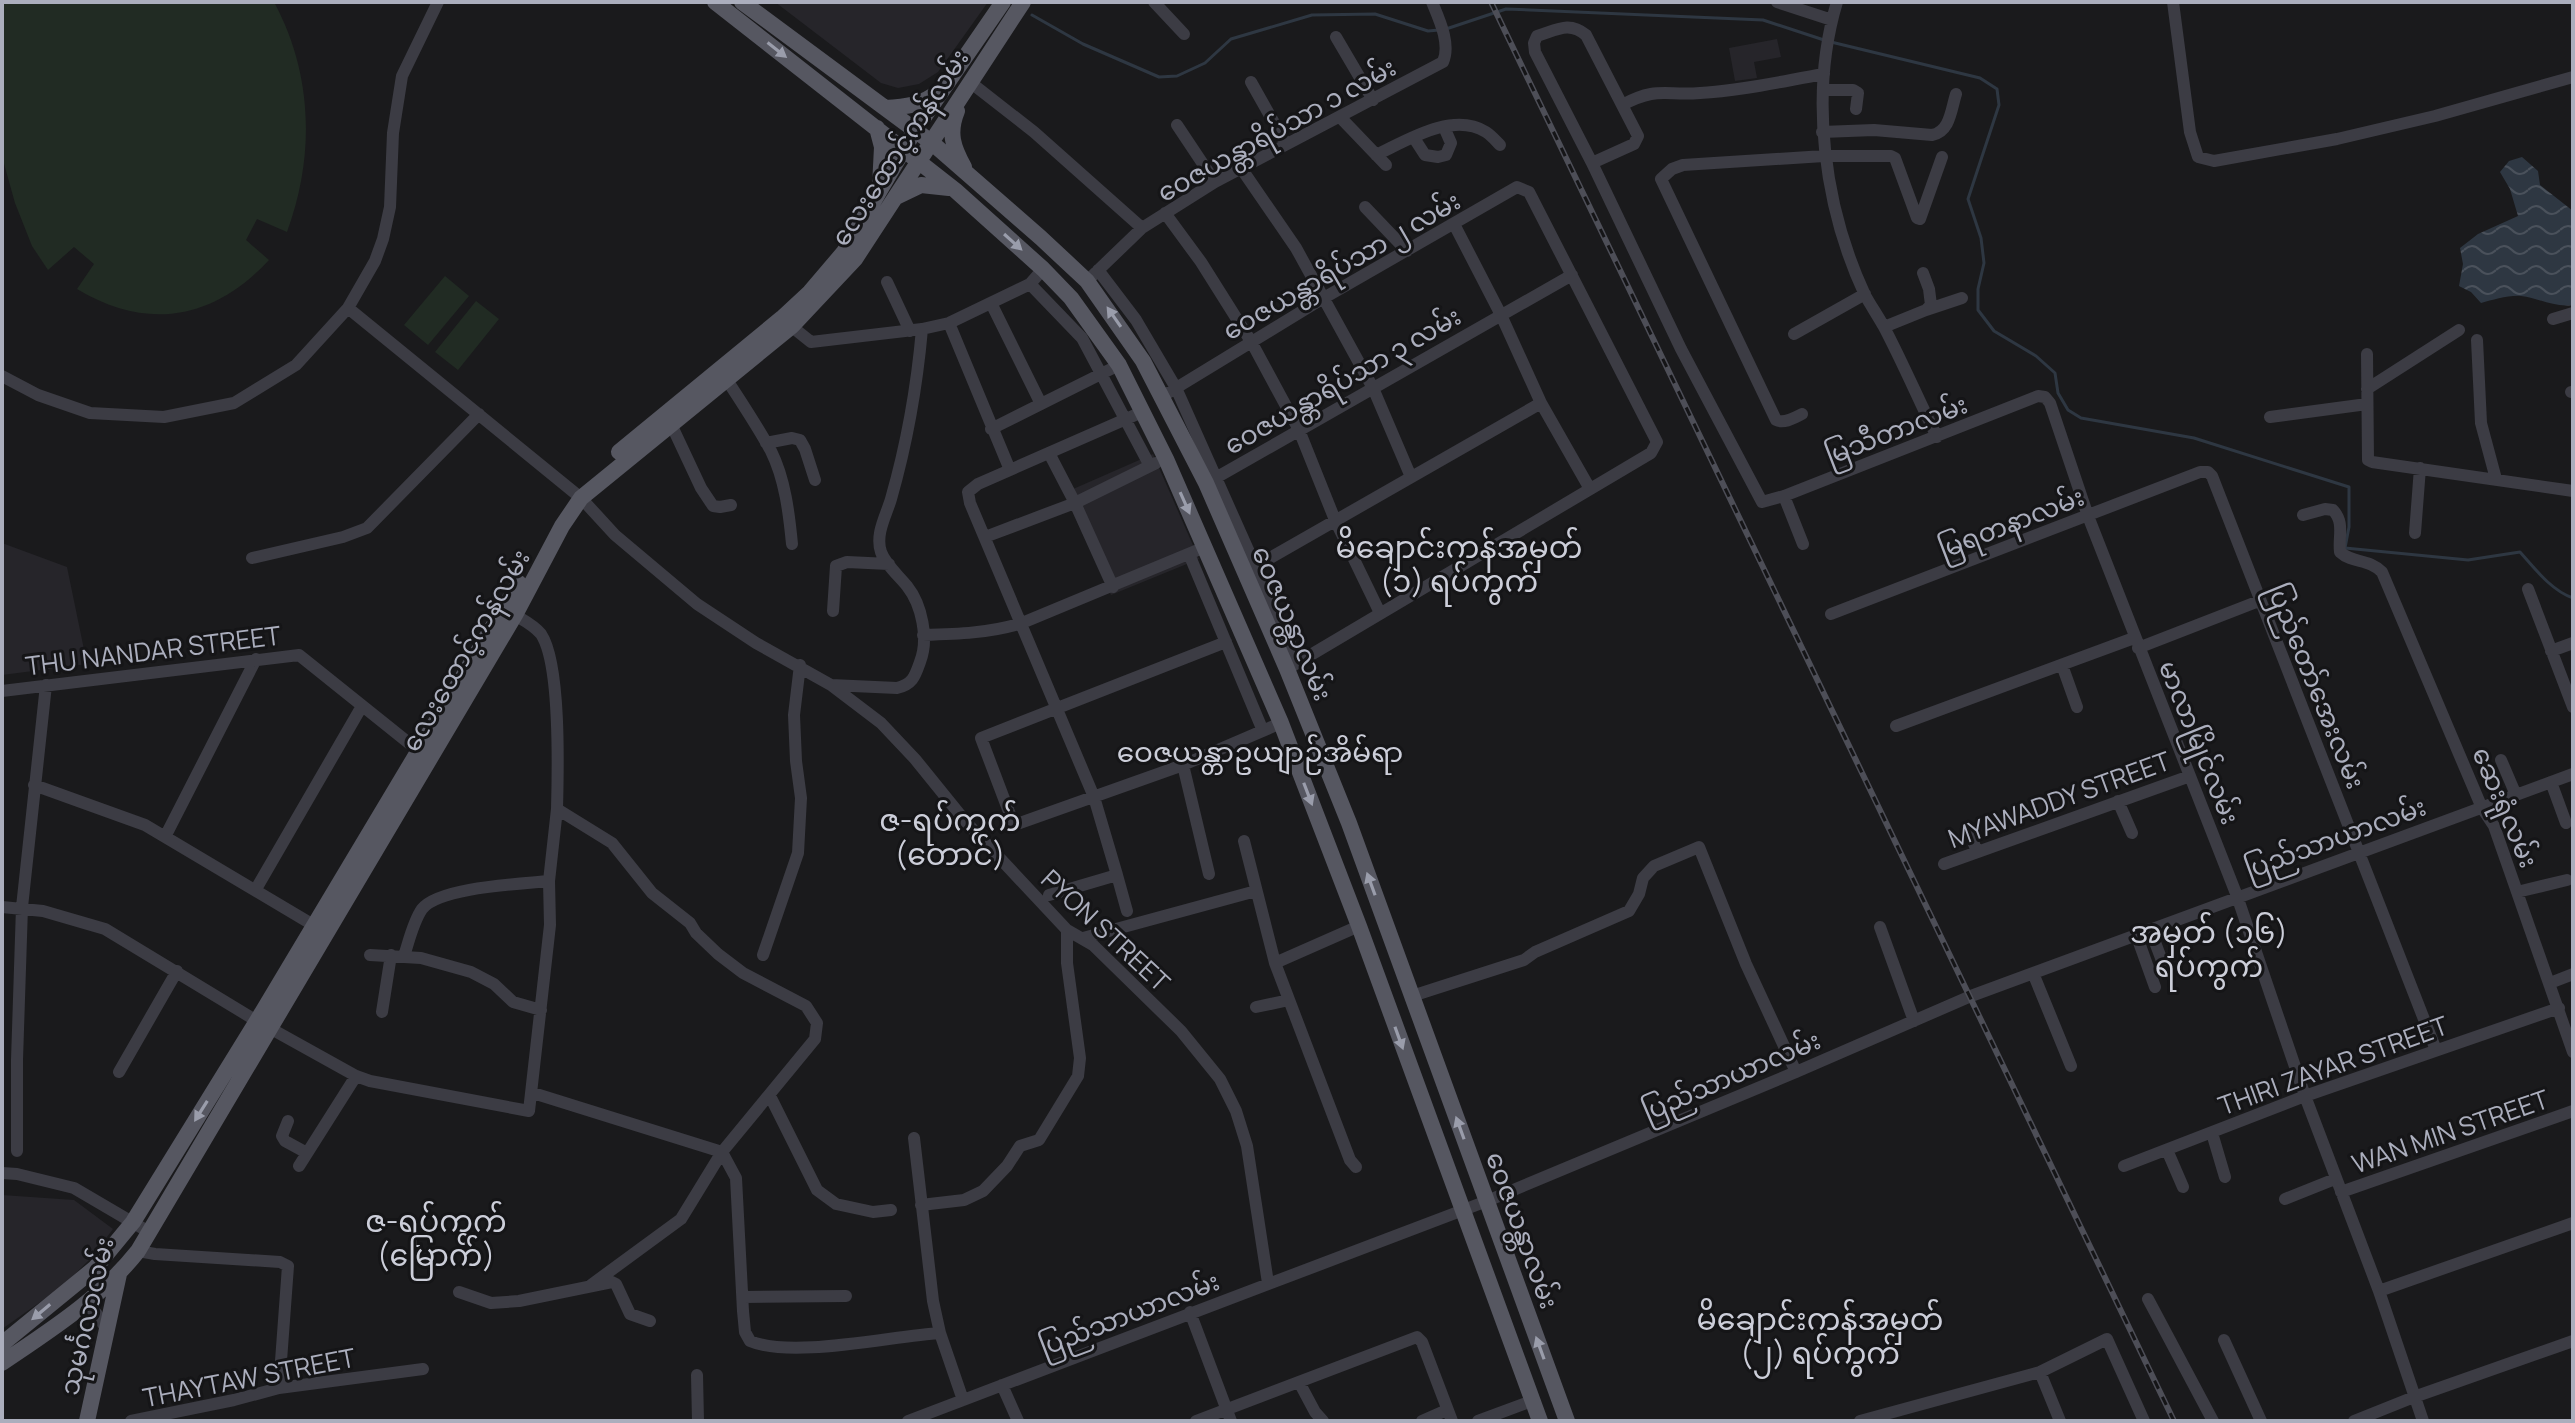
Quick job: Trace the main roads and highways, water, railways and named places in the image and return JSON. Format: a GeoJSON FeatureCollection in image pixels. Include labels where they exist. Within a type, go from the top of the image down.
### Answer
{"type":"FeatureCollection","features":[{"type":"Feature","properties":{"kind":"main road","name":"ဝေဇယန္တာလမ်း"},"geometry":{"type":"LineString","coordinates":[[715,2],[955,190],[1043,269],[1071,298],[1121,369],[1166,459],[1281,723],[1359,926],[1540,1421]]}},
{"type":"Feature","properties":{"kind":"main road","name":"ဝေဇယန္တာလမ်း"},"geometry":{"type":"LineString","coordinates":[[742,2],[931,142],[1092,276],[1143,361],[1169,392],[1212,480],[1293,665],[1567,1421]]}},
{"type":"Feature","properties":{"kind":"main road","name":"လေးထောင့်ကန်လမ်း"},"geometry":{"type":"LineString","coordinates":[[887,195],[915,130],[1003,2]]}},
{"type":"Feature","properties":{"kind":"main road","name":"လေးထောင့်ကန်လမ်း"},"geometry":{"type":"LineString","coordinates":[[2,1363],[82,1309],[118,1276],[138,1251],[227,1084],[510,613],[551,523],[576,494],[694,397],[727,380],[787,322],[887,195],[918,161],[1023,2]]}},
{"type":"Feature","properties":{"kind":"main road"},"geometry":{"type":"LineString","coordinates":[[885,108],[928,101],[946,86]]}},
{"type":"Feature","properties":{"kind":"main road"},"geometry":{"type":"LineString","coordinates":[[967,86],[951,125],[951,139],[969,176]]}},
{"type":"Feature","properties":{"kind":"main road"},"geometry":{"type":"LineString","coordinates":[[877,128],[887,195],[921,185],[955,190]]}},
{"type":"Feature","properties":{"kind":"main road","name":"လေးထောင့်ကန်လမ်း"},"geometry":{"type":"LineString","coordinates":[[614,463],[671,424],[720,370],[787,322]]}},
{"type":"Feature","properties":{"kind":"main road"},"geometry":{"type":"LineString","coordinates":[[1121,369],[1143,361]]}},
{"type":"Feature","properties":{"kind":"main road"},"geometry":{"type":"LineString","coordinates":[[1323,833],[1349,823]]}},
{"type":"Feature","properties":{"kind":"main road","name":"လေးထောင့်ကန်လမ်း"},"geometry":{"type":"LineString","coordinates":[[2,1344],[95,1268],[133,1222],[227,1084]]}},
{"type":"Feature","properties":{"kind":"main road","name":"သုမင်္ဂလာလမ်း"},"geometry":{"type":"LineString","coordinates":[[87,1421],[118,1276],[133,1222]]}},
{"type":"Feature","properties":{"kind":"water"},"geometry":{"type":"Polygon","coordinates":[[[2522,157],[2538,171],[2540,185],[2573,211],[2573,305],[2516,296],[2481,303],[2471,292],[2459,286],[2463,264],[2460,248],[2478,234],[2518,216],[2510,189],[2500,172],[2509,161],[2522,157]]]}},
{"type":"Feature","properties":{"kind":"waterway"},"geometry":{"type":"LineString","coordinates":[[1446,29],[1506,9],[1763,20],[1824,40]]}},
{"type":"Feature","properties":{"kind":"waterway"},"geometry":{"type":"LineString","coordinates":[[1032,15],[1083,44],[1159,77],[1177,76],[1205,63],[1231,39],[1312,15],[1375,14],[1428,31],[1439,30]]}},
{"type":"Feature","properties":{"kind":"waterway"},"geometry":{"type":"LineString","coordinates":[[1831,42],[1980,78],[1997,89],[1999,105],[1968,199],[1981,238],[1984,263],[1978,289],[1978,310],[1994,331],[2036,356],[2055,373],[2058,393],[2068,410],[2081,418],[2194,438],[2349,487],[2349,527],[2345,548],[2468,560],[2520,552],[2551,585],[2573,598]]}},
{"type":"Feature","properties":{"kind":"railway"},"geometry":{"type":"LineString","coordinates":[[1491,2],[2174,1421]]}},
{"type":"Feature","properties":{"kind":"district","name":"မိချောင်းကန်အမှတ် (၁) ရပ်ကွက်"},"geometry":{"type":"Point","coordinates":[1459,563]}},
{"type":"Feature","properties":{"kind":"district","name":"ဝေဇယန္တာဥယျာဉ်အိမ်ရာ"},"geometry":{"type":"Point","coordinates":[1260,751]}},
{"type":"Feature","properties":{"kind":"district","name":"ဇ-ရပ်ကွက် (တောင်)"},"geometry":{"type":"Point","coordinates":[950,836]}},
{"type":"Feature","properties":{"kind":"district","name":"အမှတ် (၁၆) ရပ်ကွက်"},"geometry":{"type":"Point","coordinates":[2209,948]}},
{"type":"Feature","properties":{"kind":"district","name":"ဇ-ရပ်ကွက် (မြောက်)"},"geometry":{"type":"Point","coordinates":[436,1237]}},
{"type":"Feature","properties":{"kind":"district","name":"မိချောင်းကန်အမှတ် (၂) ရပ်ကွက်"},"geometry":{"type":"Point","coordinates":[1820,1335]}}]}
